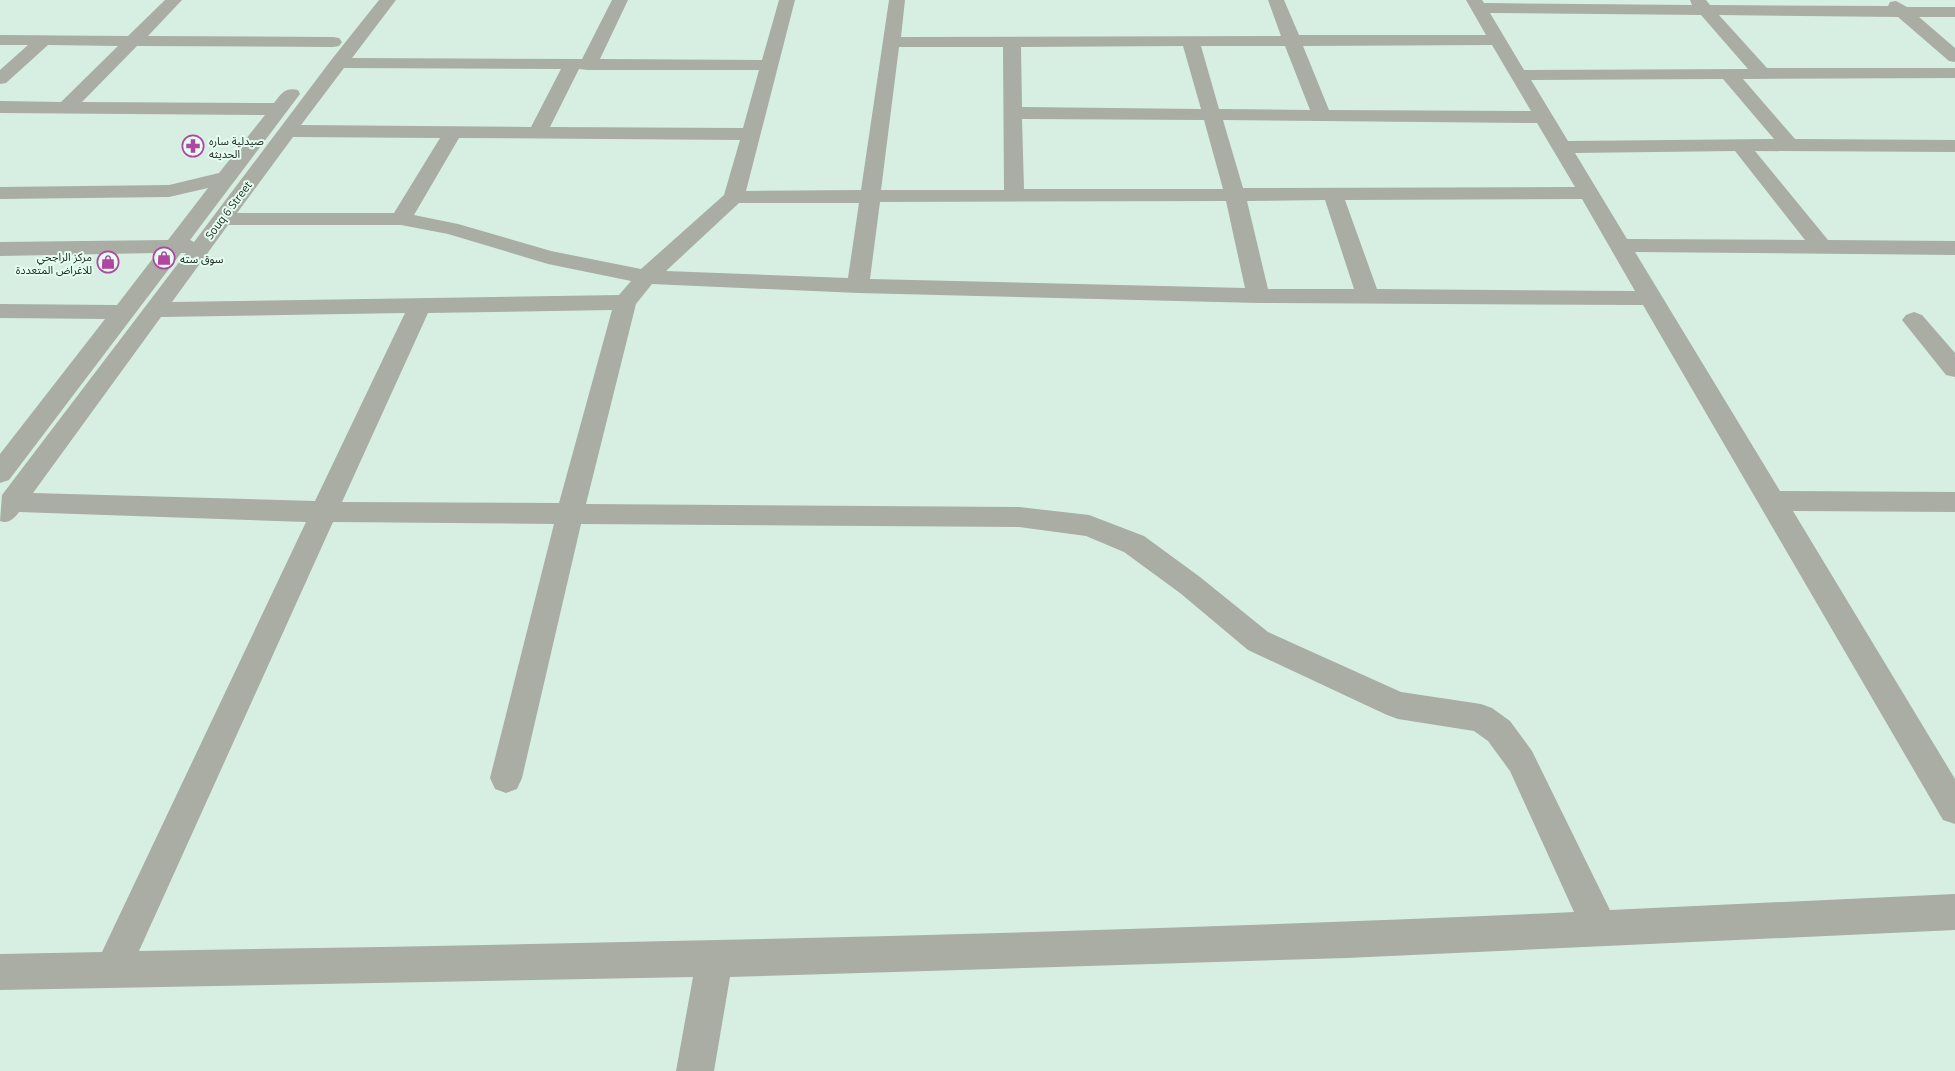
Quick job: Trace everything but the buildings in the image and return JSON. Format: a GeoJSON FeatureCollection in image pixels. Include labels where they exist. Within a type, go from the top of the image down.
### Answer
{"type":"FeatureCollection","features":[{"type":"Feature","properties":{"kind":"street"},"geometry":{"type":"LineString","coordinates":[[65,108],[174,0]]}},
{"type":"Feature","properties":{"kind":"street","name":"Souq 6 Street"},"geometry":{"type":"LineString","coordinates":[[0,473],[172,246],[367,0]]}},
{"type":"Feature","properties":{"kind":"street","name":"Souq 6 Street"},"geometry":{"type":"LineString","coordinates":[[6,510],[287,130],[388,0]]}},
{"type":"Feature","properties":{"kind":"street"},"geometry":{"type":"LineString","coordinates":[[537,133],[620,0]]}},
{"type":"Feature","properties":{"kind":"street"},"geometry":{"type":"LineString","coordinates":[[506,778],[570,514],[625,302],[646,277],[734,197],[786,0]]}},
{"type":"Feature","properties":{"kind":"street"},"geometry":{"type":"LineString","coordinates":[[858,286],[897,0]]}},
{"type":"Feature","properties":{"kind":"street"},"geometry":{"type":"LineString","coordinates":[[1276,0],[1290,40],[1321,114]]}},
{"type":"Feature","properties":{"kind":"street"},"geometry":{"type":"LineString","coordinates":[[1477,4],[1896,6],[1955,12]]}},
{"type":"Feature","properties":{"kind":"street"},"geometry":{"type":"LineString","coordinates":[[1477,4],[1955,809]]}},
{"type":"Feature","properties":{"kind":"street"},"geometry":{"type":"LineString","coordinates":[[1701,5],[1763,74]]}},
{"type":"Feature","properties":{"kind":"street"},"geometry":{"type":"LineString","coordinates":[[1896,6],[1955,58]]}},
{"type":"Feature","properties":{"kind":"street"},"geometry":{"type":"LineString","coordinates":[[0,40],[333,42]]}},
{"type":"Feature","properties":{"kind":"street"},"geometry":{"type":"LineString","coordinates":[[0,79],[44,40]]}},
{"type":"Feature","properties":{"kind":"street"},"geometry":{"type":"LineString","coordinates":[[1190,40],[1235,195],[1258,296]]}},
{"type":"Feature","properties":{"kind":"street"},"geometry":{"type":"LineString","coordinates":[[891,42],[1498,40]]}},
{"type":"Feature","properties":{"kind":"street"},"geometry":{"type":"LineString","coordinates":[[1012,41],[1014,196]]}},
{"type":"Feature","properties":{"kind":"street"},"geometry":{"type":"LineString","coordinates":[[338,63],[769,65]]}},
{"type":"Feature","properties":{"kind":"street"},"geometry":{"type":"LineString","coordinates":[[1519,75],[1955,74]]}},
{"type":"Feature","properties":{"kind":"street"},"geometry":{"type":"LineString","coordinates":[[1728,75],[1789,145]]}},
{"type":"Feature","properties":{"kind":"street"},"geometry":{"type":"LineString","coordinates":[[0,107],[280,109]]}},
{"type":"Feature","properties":{"kind":"street"},"geometry":{"type":"LineString","coordinates":[[1013,113],[1544,117]]}},
{"type":"Feature","properties":{"kind":"street"},"geometry":{"type":"LineString","coordinates":[[287,130],[751,134]]}},
{"type":"Feature","properties":{"kind":"street"},"geometry":{"type":"LineString","coordinates":[[401,219],[453,132]]}},
{"type":"Feature","properties":{"kind":"street"},"geometry":{"type":"LineString","coordinates":[[1740,144],[1821,246]]}},
{"type":"Feature","properties":{"kind":"street"},"geometry":{"type":"LineString","coordinates":[[1561,147],[1740,144],[1955,146]]}},
{"type":"Feature","properties":{"kind":"street"},"geometry":{"type":"LineString","coordinates":[[0,193],[169,191],[226,178]]}},
{"type":"Feature","properties":{"kind":"street"},"geometry":{"type":"LineString","coordinates":[[1333,194],[1368,297]]}},
{"type":"Feature","properties":{"kind":"street"},"geometry":{"type":"LineString","coordinates":[[734,197],[1589,194]]}},
{"type":"Feature","properties":{"kind":"street"},"geometry":{"type":"LineString","coordinates":[[221,219],[401,219],[451,228],[548,257],[646,277],[858,286],[1258,296],[1651,298]]}},
{"type":"Feature","properties":{"kind":"street"},"geometry":{"type":"LineString","coordinates":[[1620,244],[1955,248]]}},
{"type":"Feature","properties":{"kind":"street"},"geometry":{"type":"LineString","coordinates":[[0,248],[201,246]]}},
{"type":"Feature","properties":{"kind":"street"},"geometry":{"type":"LineString","coordinates":[[155,310],[625,302]]}},
{"type":"Feature","properties":{"kind":"street"},"geometry":{"type":"LineString","coordinates":[[112,970],[420,305]]}},
{"type":"Feature","properties":{"kind":"street"},"geometry":{"type":"LineString","coordinates":[[0,311],[123,312]]}},
{"type":"Feature","properties":{"kind":"street"},"geometry":{"type":"LineString","coordinates":[[1914,320],[1955,369]]}},
{"type":"Feature","properties":{"kind":"street"},"geometry":{"type":"LineString","coordinates":[[1772,501],[1955,502]]}},
{"type":"Feature","properties":{"kind":"street"},"geometry":{"type":"LineString","coordinates":[[6,510],[1019,516],[1089,526],[1134,544],[1190,585],[1258,641],[1398,706],[1481,718],[1499,731],[1522,761],[1600,928]]}},
{"type":"Feature","properties":{"kind":"street"},"geometry":{"type":"LineString","coordinates":[[0,972],[715,959],[1338,940],[1955,912]]}},
{"type":"Feature","properties":{"kind":"street"},"geometry":{"type":"LineString","coordinates":[[695,1071],[715,959]]}},
{"type":"Feature","properties":{"kind":"place","name":"صيدلية ساره الحديثه"},"geometry":{"type":"Point","coordinates":[193,146]}},
{"type":"Feature","properties":{"kind":"place","name":"سوق سته"},"geometry":{"type":"Point","coordinates":[164,258]}},
{"type":"Feature","properties":{"kind":"place","name":"مركز الراجحي للاغراض المتعددة"},"geometry":{"type":"Point","coordinates":[108,262]}}]}
